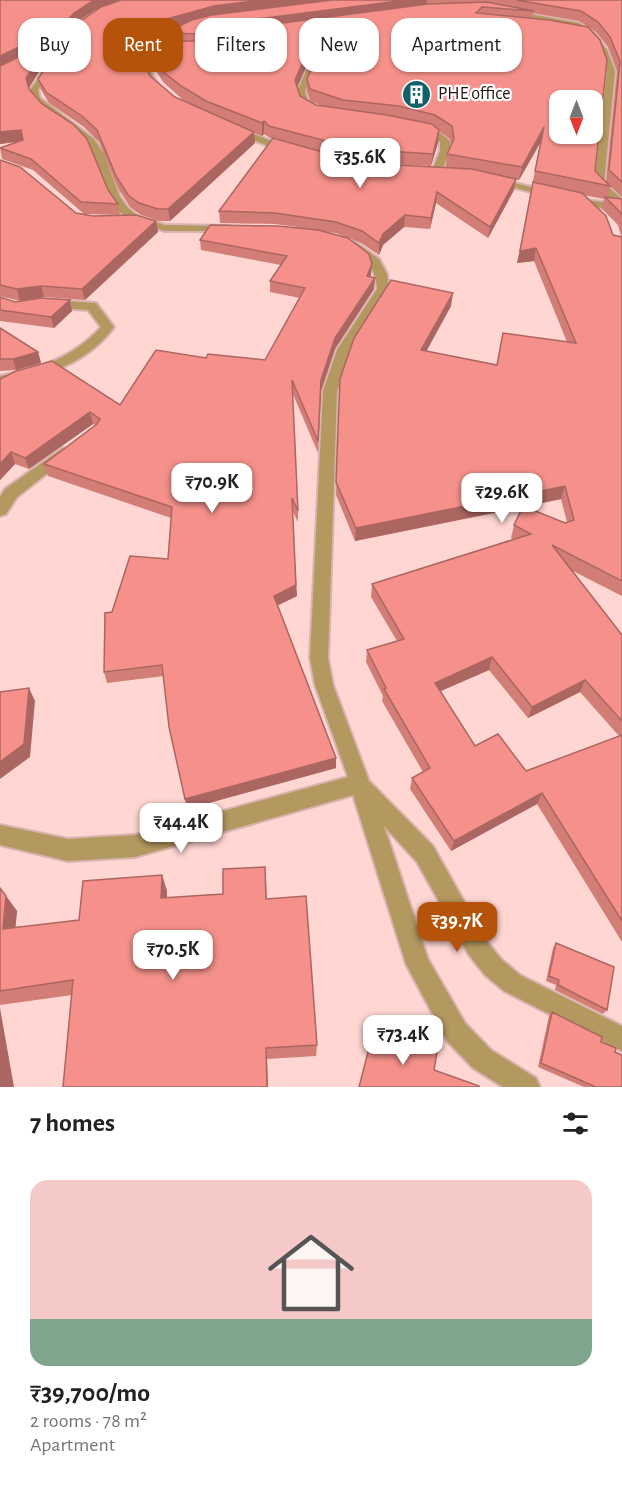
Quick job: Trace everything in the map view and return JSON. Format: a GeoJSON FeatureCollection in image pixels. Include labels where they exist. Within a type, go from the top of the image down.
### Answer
{"type":"FeatureCollection","features":[{"type":"Feature","properties":{"kind":"street"},"geometry":{"type":"LineString","coordinates":[[505,12],[576,25],[591,35],[603,50],[611,70],[599,184],[622,206]]}},
{"type":"Feature","properties":{"kind":"street"},"geometry":{"type":"LineString","coordinates":[[183,29],[194,25]]}},
{"type":"Feature","properties":{"kind":"street"},"geometry":{"type":"LineString","coordinates":[[524,25],[591,35]]}},
{"type":"Feature","properties":{"kind":"street"},"geometry":{"type":"LineString","coordinates":[[0,72],[41,54],[73,32],[36,87],[36,99],[91,141],[119,205],[136,221]]}},
{"type":"Feature","properties":{"kind":"street"},"geometry":{"type":"LineString","coordinates":[[147,72],[159,88]]}},
{"type":"Feature","properties":{"kind":"street"},"geometry":{"type":"LineString","coordinates":[[310,72],[301,91],[304,104],[320,114],[331,115]]}},
{"type":"Feature","properties":{"kind":"street"},"geometry":{"type":"LineString","coordinates":[[222,124],[267,144],[293,152]]}},
{"type":"Feature","properties":{"kind":"street"},"geometry":{"type":"LineString","coordinates":[[406,126],[435,133],[445,141],[445,151],[432,171],[448,172]]}},
{"type":"Feature","properties":{"kind":"street"},"geometry":{"type":"LineString","coordinates":[[479,177],[585,203],[622,206]]}},
{"type":"Feature","properties":{"kind":"street"},"geometry":{"type":"LineString","coordinates":[[585,203],[602,219]]}},
{"type":"Feature","properties":{"kind":"street"},"geometry":{"type":"LineString","coordinates":[[116,221],[136,221],[161,227],[243,230]]}},
{"type":"Feature","properties":{"kind":"street"},"geometry":{"type":"LineString","coordinates":[[332,238],[343,240],[364,251],[381,270],[384,278],[383,289],[362,319],[333,374],[329,409],[327,513],[319,658],[324,685],[345,741],[357,784],[418,964],[456,1032],[482,1059],[527,1087]]}},
{"type":"Feature","properties":{"kind":"street"},"geometry":{"type":"LineString","coordinates":[[0,380],[28,376],[53,368],[96,343],[108,327],[92,306],[35,305]]}},
{"type":"Feature","properties":{"kind":"street"},"geometry":{"type":"LineString","coordinates":[[0,510],[11,493],[76,443]]}},
{"type":"Feature","properties":{"kind":"street"},"geometry":{"type":"LineString","coordinates":[[0,835],[68,850],[135,846],[357,784]]}},
{"type":"Feature","properties":{"kind":"street"},"geometry":{"type":"LineString","coordinates":[[357,784],[425,854],[477,946],[493,967],[512,982],[622,1039]]}},
{"type":"Feature","properties":{"kind":"building"},"geometry":{"type":"Polygon","coordinates":[[[0,0],[94,0],[69,18],[18,18],[18,47],[0,56],[0,0]]]}},
{"type":"Feature","properties":{"kind":"building"},"geometry":{"type":"Polygon","coordinates":[[[121,0],[263,0],[214,6],[171,18],[103,18],[103,72],[148,72],[175,97],[254,132],[168,209],[158,209],[139,203],[128,195],[116,176],[97,130],[82,116],[46,92],[38,79],[42,72],[91,72],[91,18],[85,18],[101,7],[121,0]]]}},
{"type":"Feature","properties":{"kind":"building"},"geometry":{"type":"Polygon","coordinates":[[[332,0],[406,0],[266,18],[200,18],[332,0]]]}},
{"type":"Feature","properties":{"kind":"building"},"geometry":{"type":"Polygon","coordinates":[[[516,0],[622,0],[622,182],[609,170],[620,61],[610,37],[598,22],[581,11],[516,0]]]}},
{"type":"Feature","properties":{"kind":"building"},"geometry":{"type":"Polygon","coordinates":[[[487,2],[534,11],[482,7],[476,13],[549,20],[588,27],[600,40],[607,60],[603,97],[603,90],[549,90],[549,144],[598,144],[595,171],[610,186],[535,171],[544,127],[522,167],[447,154],[454,139],[452,126],[435,115],[399,106],[343,100],[310,89],[307,79],[310,72],[379,72],[379,18],[321,18],[428,4],[487,2]]]}},
{"type":"Feature","properties":{"kind":"building"},"geometry":{"type":"Polygon","coordinates":[[[195,19],[195,34],[183,34],[183,24],[195,19]]]}},
{"type":"Feature","properties":{"kind":"building"},"geometry":{"type":"Polygon","coordinates":[[[299,21],[299,71],[295,80],[300,96],[316,105],[432,124],[439,130],[433,154],[386,151],[330,142],[269,126],[264,121],[262,123],[206,101],[164,72],[183,72],[183,41],[195,41],[195,72],[287,72],[287,22],[299,21]]]}},
{"type":"Feature","properties":{"kind":"building"},"geometry":{"type":"Polygon","coordinates":[[[18,57],[18,72],[30,72],[26,78],[29,89],[42,104],[73,124],[87,139],[108,190],[118,204],[81,202],[31,159],[0,148],[23,140],[21,130],[0,132],[0,66],[18,57]]]}},
{"type":"Feature","properties":{"kind":"building"},"geometry":{"type":"Polygon","coordinates":[[[273,138],[340,157],[396,165],[472,169],[516,179],[490,227],[437,192],[431,218],[405,215],[383,234],[379,243],[362,231],[336,222],[275,213],[219,211],[273,138]]]}},
{"type":"Feature","properties":{"kind":"building"},"geometry":{"type":"Polygon","coordinates":[[[0,160],[20,167],[76,213],[93,216],[136,215],[156,221],[82,289],[41,286],[17,289],[0,285],[0,160]]]}},
{"type":"Feature","properties":{"kind":"building"},"geometry":{"type":"Polygon","coordinates":[[[533,182],[582,193],[606,216],[613,235],[622,237],[622,581],[552,545],[622,635],[622,721],[585,680],[532,707],[492,657],[435,683],[475,746],[498,734],[526,771],[622,735],[622,921],[542,793],[454,841],[412,778],[430,768],[384,689],[386,688],[367,650],[404,639],[372,584],[531,534],[514,525],[523,506],[565,523],[574,520],[565,486],[356,528],[336,482],[340,379],[354,338],[391,280],[453,293],[421,350],[497,365],[503,333],[576,343],[536,248],[520,251],[533,182]]]}},
{"type":"Feature","properties":{"kind":"building"},"geometry":{"type":"Polygon","coordinates":[[[605,197],[622,199],[622,215],[621,213],[605,197]]]}},
{"type":"Feature","properties":{"kind":"building"},"geometry":{"type":"Polygon","coordinates":[[[210,225],[278,226],[318,230],[348,238],[369,254],[372,264],[367,276],[375,278],[335,338],[321,380],[318,441],[292,380],[298,511],[292,498],[296,585],[274,596],[336,758],[185,799],[169,727],[162,665],[104,672],[105,613],[112,612],[130,556],[168,559],[172,507],[44,464],[97,424],[100,419],[90,412],[25,458],[11,452],[0,464],[0,379],[16,371],[52,361],[120,405],[156,350],[206,358],[208,354],[265,360],[305,288],[270,281],[287,256],[200,240],[210,225]]]}},
{"type":"Feature","properties":{"kind":"building"},"geometry":{"type":"Polygon","coordinates":[[[0,297],[15,302],[41,298],[70,300],[51,317],[0,310],[0,297]]]}},
{"type":"Feature","properties":{"kind":"building"},"geometry":{"type":"Polygon","coordinates":[[[0,328],[38,352],[13,359],[0,359],[0,328]]]}},
{"type":"Feature","properties":{"kind":"building"},"geometry":{"type":"Polygon","coordinates":[[[29,688],[24,744],[0,762],[0,692],[29,688]]]}},
{"type":"Feature","properties":{"kind":"building"},"geometry":{"type":"Polygon","coordinates":[[[265,867],[266,899],[306,896],[317,1045],[266,1048],[267,1087],[63,1087],[73,980],[0,991],[0,888],[6,896],[3,929],[79,920],[83,881],[162,875],[161,898],[223,894],[223,869],[265,867]]]}},
{"type":"Feature","properties":{"kind":"building"},"geometry":{"type":"Polygon","coordinates":[[[556,943],[614,967],[607,1010],[558,985],[559,980],[549,976],[556,943]]]}},
{"type":"Feature","properties":{"kind":"building"},"geometry":{"type":"Polygon","coordinates":[[[552,1012],[602,1037],[601,1042],[616,1048],[615,1052],[622,1055],[622,1087],[596,1087],[541,1063],[552,1012]]]}},
{"type":"Feature","properties":{"kind":"building"},"geometry":{"type":"Polygon","coordinates":[[[374,1029],[437,1052],[434,1070],[479,1087],[359,1087],[374,1029]]]}},
{"type":"Feature","properties":{"kind":"place","name":"PHE office"},"geometry":{"type":"Point","coordinates":[417,94]}}]}
